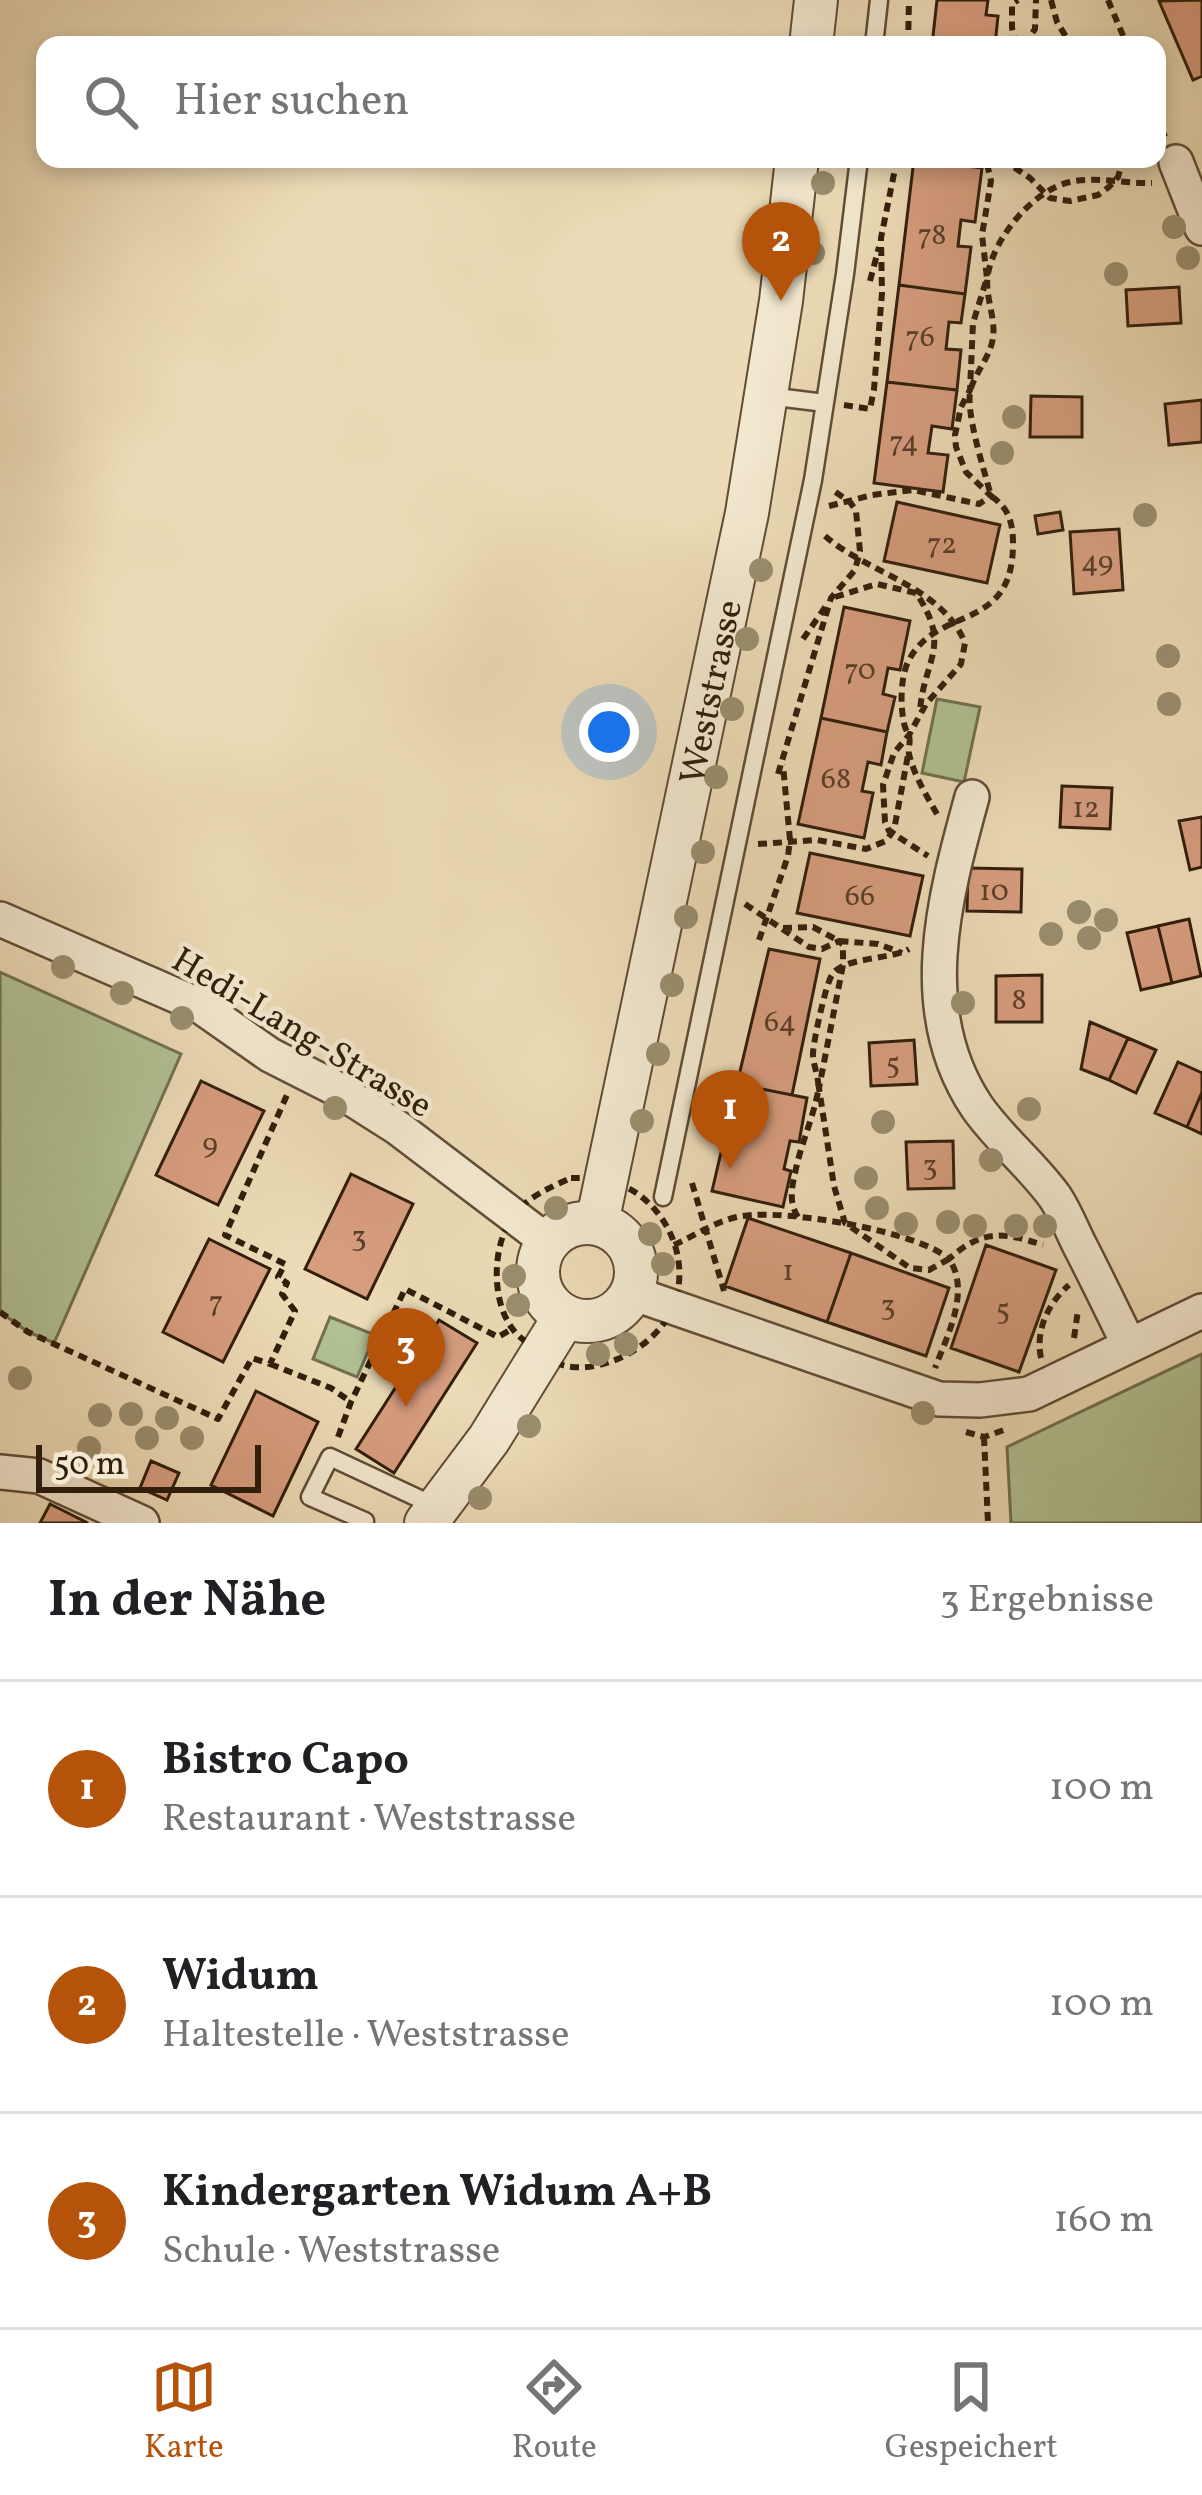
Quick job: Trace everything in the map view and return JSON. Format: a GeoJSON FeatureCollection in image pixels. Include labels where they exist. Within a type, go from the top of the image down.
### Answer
{"type":"FeatureCollection","features":[{"type":"Feature","properties":{"kind":"street"},"geometry":{"type":"LineString","coordinates":[[812,36],[816,0]]}},
{"type":"Feature","properties":{"kind":"street","name":"Weststrasse"},"geometry":{"type":"LineString","coordinates":[[597,1223],[747,513],[796,168]]}},
{"type":"Feature","properties":{"kind":"street"},"geometry":{"type":"LineString","coordinates":[[1179,172],[1202,228]]}},
{"type":"Feature","properties":{"kind":"street"},"geometry":{"type":"LineString","coordinates":[[972,797],[945,850],[938,974],[956,1066],[990,1125],[1058,1200],[1129,1345]]}},
{"type":"Feature","properties":{"kind":"street","name":"Hedi-Lang-Strasse"},"geometry":{"type":"LineString","coordinates":[[0,919],[200,1006],[270,1055],[398,1128],[548,1242]]}},
{"type":"Feature","properties":{"kind":"street"},"geometry":{"type":"LineString","coordinates":[[597,1223],[627,1242],[637,1276],[621,1309],[584,1321],[551,1306],[538,1274],[540,1257],[561,1230],[597,1223]]}},
{"type":"Feature","properties":{"kind":"street"},"geometry":{"type":"LineString","coordinates":[[632,1293],[939,1399],[1029,1394],[1202,1311]]}},
{"type":"Feature","properties":{"kind":"street"},"geometry":{"type":"LineString","coordinates":[[432,1515],[489,1439],[565,1316]]}},
{"type":"Feature","properties":{"kind":"street"},"geometry":{"type":"LineString","coordinates":[[0,1472],[39,1476],[142,1523]]}},
{"type":"Feature","properties":{"kind":"lane"},"geometry":{"type":"LineString","coordinates":[[875,36],[879,0]]}},
{"type":"Feature","properties":{"kind":"lane"},"geometry":{"type":"LineString","coordinates":[[662,1197],[813,480],[859,168]]}},
{"type":"Feature","properties":{"kind":"lane"},"geometry":{"type":"LineString","coordinates":[[767,396],[825,403]]}},
{"type":"Feature","properties":{"kind":"lane"},"geometry":{"type":"LineString","coordinates":[[365,1521],[310,1497],[330,1457],[432,1515]]}},
{"type":"Feature","properties":{"kind":"path"},"geometry":{"type":"LineString","coordinates":[[905,36],[909,0]]}},
{"type":"Feature","properties":{"kind":"path"},"geometry":{"type":"LineString","coordinates":[[1017,36],[1011,13],[1018,0]]}},
{"type":"Feature","properties":{"kind":"path"},"geometry":{"type":"LineString","coordinates":[[1028,36],[1035,29],[1036,0]]}},
{"type":"Feature","properties":{"kind":"path"},"geometry":{"type":"LineString","coordinates":[[1051,0],[1066,36]]}},
{"type":"Feature","properties":{"kind":"path"},"geometry":{"type":"LineString","coordinates":[[1120,0],[1109,2],[1123,36]]}},
{"type":"Feature","properties":{"kind":"path"},"geometry":{"type":"LineString","coordinates":[[825,403],[870,409],[882,293],[881,238],[895,168]]}},
{"type":"Feature","properties":{"kind":"path"},"geometry":{"type":"LineString","coordinates":[[737,846],[817,840],[866,848],[892,835],[908,751],[903,703],[908,662],[934,635],[991,604],[1006,585],[1013,550],[1011,521],[1002,503],[966,472],[956,447],[956,422],[994,333],[982,235],[991,181],[988,168]]}},
{"type":"Feature","properties":{"kind":"path"},"geometry":{"type":"LineString","coordinates":[[1015,168],[1057,200],[1098,195],[1120,168]]}},
{"type":"Feature","properties":{"kind":"path"},"geometry":{"type":"LineString","coordinates":[[991,496],[976,441],[970,391],[973,323],[1000,244],[1018,217],[1045,193],[1072,181],[1113,182],[1179,172]]}},
{"type":"Feature","properties":{"kind":"path"},"geometry":{"type":"LineString","coordinates":[[774,668],[783,670],[858,560],[856,511],[850,502],[813,480]]}},
{"type":"Feature","properties":{"kind":"path"},"geometry":{"type":"LineString","coordinates":[[908,751],[952,839],[945,850],[892,835],[885,823],[883,785],[893,753],[961,664],[965,643],[937,604],[895,576],[842,551],[806,514],[913,490],[979,504],[991,496]]}},
{"type":"Feature","properties":{"kind":"path"},"geometry":{"type":"LineString","coordinates":[[831,598],[878,584],[916,593],[934,635],[934,657],[920,712]]}},
{"type":"Feature","properties":{"kind":"path"},"geometry":{"type":"LineString","coordinates":[[777,779],[831,598]]}},
{"type":"Feature","properties":{"kind":"path"},"geometry":{"type":"LineString","coordinates":[[759,940],[790,841],[776,705],[766,703]]}},
{"type":"Feature","properties":{"kind":"path"},"geometry":{"type":"LineString","coordinates":[[755,864],[760,844]]}},
{"type":"Feature","properties":{"kind":"path"},"geometry":{"type":"LineString","coordinates":[[726,895],[809,947],[822,949],[839,941],[878,944],[938,974]]}},
{"type":"Feature","properties":{"kind":"path"},"geometry":{"type":"LineString","coordinates":[[779,928],[813,927],[843,945],[819,1088],[791,1194],[798,1218]]}},
{"type":"Feature","properties":{"kind":"path"},"geometry":{"type":"LineString","coordinates":[[913,946],[903,953],[843,965],[832,974],[812,1051],[834,1186],[845,1223],[910,1268],[929,1270],[984,1236],[1000,1235],[1056,1250]]}},
{"type":"Feature","properties":{"kind":"path"},"geometry":{"type":"LineString","coordinates":[[270,1364],[295,1310],[282,1294],[287,1283],[278,1277],[285,1264],[225,1235],[289,1092]]}},
{"type":"Feature","properties":{"kind":"path"},"geometry":{"type":"LineString","coordinates":[[692,1173],[704,1231],[730,1310],[725,1324]]}},
{"type":"Feature","properties":{"kind":"path"},"geometry":{"type":"LineString","coordinates":[[674,1245],[740,1216],[845,1223],[932,1248],[950,1259],[959,1286],[953,1318],[925,1394]]}},
{"type":"Feature","properties":{"kind":"path"},"geometry":{"type":"LineString","coordinates":[[1078,1291],[1075,1280],[1061,1291],[1043,1322],[1039,1349],[1064,1377],[1079,1303]]}},
{"type":"Feature","properties":{"kind":"path"},"geometry":{"type":"LineString","coordinates":[[330,1457],[405,1289],[498,1337],[511,1329]]}},
{"type":"Feature","properties":{"kind":"path"},"geometry":{"type":"LineString","coordinates":[[0,1312],[28,1332],[218,1419],[252,1358],[331,1388],[351,1402]]}},
{"type":"Feature","properties":{"kind":"path"},"geometry":{"type":"LineString","coordinates":[[984,1437],[988,1523]]}},
{"type":"Feature","properties":{"kind":"green space"},"geometry":{"type":"Polygon","coordinates":[[[937,699],[980,707],[964,782],[922,773],[937,699]]]}},
{"type":"Feature","properties":{"kind":"green space"},"geometry":{"type":"Polygon","coordinates":[[[0,972],[181,1054],[54,1343],[0,1312],[0,972]]]}},
{"type":"Feature","properties":{"kind":"green space"},"geometry":{"type":"Polygon","coordinates":[[[330,1317],[375,1335],[357,1377],[313,1359],[330,1317]]]}},
{"type":"Feature","properties":{"kind":"green space"},"geometry":{"type":"Polygon","coordinates":[[[1202,1354],[1202,1523],[1011,1523],[1007,1447],[1202,1354]]]}},
{"type":"Feature","properties":{"kind":"building"},"geometry":{"type":"Polygon","coordinates":[[[937,0],[988,0],[986,15],[998,16],[996,36],[933,36],[937,0]]]}},
{"type":"Feature","properties":{"kind":"building"},"geometry":{"type":"Polygon","coordinates":[[[1202,0],[1202,76],[1193,80],[1159,1],[1202,0]]]}},
{"type":"Feature","properties":{"kind":"building"},"geometry":{"type":"Polygon","coordinates":[[[913,168],[982,168],[975,222],[961,220],[958,246],[971,247],[965,294],[899,285],[913,168]]]}},
{"type":"Feature","properties":{"kind":"building"},"geometry":{"type":"Polygon","coordinates":[[[899,285],[965,294],[961,323],[949,322],[946,349],[961,350],[957,390],[887,382],[899,285]]]}},
{"type":"Feature","properties":{"kind":"building"},"geometry":{"type":"Polygon","coordinates":[[[1179,287],[1181,323],[1128,326],[1126,290],[1179,287]]]}},
{"type":"Feature","properties":{"kind":"building"},"geometry":{"type":"Polygon","coordinates":[[[887,382],[957,390],[952,429],[932,426],[928,453],[948,455],[943,492],[874,483],[887,382]]]}},
{"type":"Feature","properties":{"kind":"building"},"geometry":{"type":"Polygon","coordinates":[[[1031,396],[1082,397],[1082,437],[1030,437],[1031,396]]]}},
{"type":"Feature","properties":{"kind":"building"},"geometry":{"type":"Polygon","coordinates":[[[1202,400],[1202,442],[1169,445],[1165,404],[1202,400]]]}},
{"type":"Feature","properties":{"kind":"building"},"geometry":{"type":"Polygon","coordinates":[[[897,502],[1000,525],[987,583],[884,561],[897,502]]]}},
{"type":"Feature","properties":{"kind":"building"},"geometry":{"type":"Polygon","coordinates":[[[1060,512],[1063,530],[1038,534],[1035,516],[1060,512]]]}},
{"type":"Feature","properties":{"kind":"building"},"geometry":{"type":"Polygon","coordinates":[[[1119,529],[1123,590],[1074,594],[1070,532],[1119,529]]]}},
{"type":"Feature","properties":{"kind":"building"},"geometry":{"type":"Polygon","coordinates":[[[844,607],[910,621],[900,670],[888,668],[883,694],[895,697],[887,732],[821,718],[844,607]]]}},
{"type":"Feature","properties":{"kind":"building"},"geometry":{"type":"Polygon","coordinates":[[[821,718],[887,732],[881,765],[868,762],[862,791],[873,793],[864,838],[798,824],[821,718]]]}},
{"type":"Feature","properties":{"kind":"building"},"geometry":{"type":"Polygon","coordinates":[[[1062,786],[1112,788],[1110,829],[1060,827],[1062,786]]]}},
{"type":"Feature","properties":{"kind":"building"},"geometry":{"type":"Polygon","coordinates":[[[1202,817],[1202,867],[1190,870],[1179,821],[1202,817]]]}},
{"type":"Feature","properties":{"kind":"building"},"geometry":{"type":"Polygon","coordinates":[[[810,853],[923,876],[910,936],[797,913],[810,853]]]}},
{"type":"Feature","properties":{"kind":"building"},"geometry":{"type":"Polygon","coordinates":[[[968,868],[1022,869],[1021,912],[967,911],[968,868]]]}},
{"type":"Feature","properties":{"kind":"building"},"geometry":{"type":"Polygon","coordinates":[[[1189,919],[1201,976],[1172,983],[1158,926],[1189,919]]]}},
{"type":"Feature","properties":{"kind":"building"},"geometry":{"type":"Polygon","coordinates":[[[1158,926],[1172,983],[1141,990],[1127,933],[1158,926]]]}},
{"type":"Feature","properties":{"kind":"building"},"geometry":{"type":"Polygon","coordinates":[[[769,949],[820,959],[792,1095],[737,1084],[769,949]]]}},
{"type":"Feature","properties":{"kind":"building"},"geometry":{"type":"Polygon","coordinates":[[[1042,975],[1042,1022],[996,1022],[996,976],[1042,975]]]}},
{"type":"Feature","properties":{"kind":"building"},"geometry":{"type":"Polygon","coordinates":[[[1090,1022],[1128,1038],[1109,1080],[1081,1069],[1090,1022]]]}},
{"type":"Feature","properties":{"kind":"building"},"geometry":{"type":"Polygon","coordinates":[[[1128,1038],[1156,1050],[1136,1093],[1109,1080],[1128,1038]]]}},
{"type":"Feature","properties":{"kind":"building"},"geometry":{"type":"Polygon","coordinates":[[[914,1040],[917,1084],[871,1086],[869,1043],[914,1040]]]}},
{"type":"Feature","properties":{"kind":"building"},"geometry":{"type":"Polygon","coordinates":[[[1178,1062],[1202,1073],[1202,1092],[1187,1127],[1155,1113],[1178,1062]]]}},
{"type":"Feature","properties":{"kind":"building"},"geometry":{"type":"Polygon","coordinates":[[[201,1081],[264,1111],[218,1205],[156,1175],[201,1081]]]}},
{"type":"Feature","properties":{"kind":"building"},"geometry":{"type":"Polygon","coordinates":[[[737,1084],[807,1098],[799,1142],[790,1141],[784,1169],[791,1171],[783,1207],[712,1191],[737,1084]]]}},
{"type":"Feature","properties":{"kind":"building"},"geometry":{"type":"Polygon","coordinates":[[[1202,1092],[1202,1134],[1187,1127],[1202,1092]]]}},
{"type":"Feature","properties":{"kind":"building"},"geometry":{"type":"Polygon","coordinates":[[[953,1141],[954,1188],[908,1189],[906,1142],[953,1141]]]}},
{"type":"Feature","properties":{"kind":"building"},"geometry":{"type":"Polygon","coordinates":[[[351,1174],[413,1204],[367,1299],[305,1269],[351,1174]]]}},
{"type":"Feature","properties":{"kind":"building"},"geometry":{"type":"Polygon","coordinates":[[[748,1218],[851,1253],[827,1322],[725,1286],[748,1218]]]}},
{"type":"Feature","properties":{"kind":"building"},"geometry":{"type":"Polygon","coordinates":[[[209,1239],[270,1269],[223,1362],[163,1332],[209,1239]]]}},
{"type":"Feature","properties":{"kind":"building"},"geometry":{"type":"Polygon","coordinates":[[[986,1245],[1056,1270],[1019,1372],[951,1348],[986,1245]]]}},
{"type":"Feature","properties":{"kind":"building"},"geometry":{"type":"Polygon","coordinates":[[[851,1253],[949,1288],[926,1356],[827,1322],[851,1253]]]}},
{"type":"Feature","properties":{"kind":"building"},"geometry":{"type":"Polygon","coordinates":[[[439,1320],[477,1343],[394,1473],[356,1449],[439,1320]]]}},
{"type":"Feature","properties":{"kind":"building"},"geometry":{"type":"Polygon","coordinates":[[[256,1391],[318,1422],[273,1516],[211,1485],[256,1391]]]}},
{"type":"Feature","properties":{"kind":"building"},"geometry":{"type":"Polygon","coordinates":[[[151,1461],[179,1473],[167,1500],[140,1488],[151,1461]]]}},
{"type":"Feature","properties":{"kind":"building"},"geometry":{"type":"Polygon","coordinates":[[[50,1504],[88,1523],[40,1523],[50,1504]]]}},
{"type":"Feature","properties":{"kind":"place","name":"Widum"},"geometry":{"type":"Point","coordinates":[781,301]}},
{"type":"Feature","properties":{"kind":"place","name":"Bistro Capo"},"geometry":{"type":"Point","coordinates":[730,1169]}},
{"type":"Feature","properties":{"kind":"place","name":"Kindergarten Widum A+B"},"geometry":{"type":"Point","coordinates":[406,1407]}}]}
